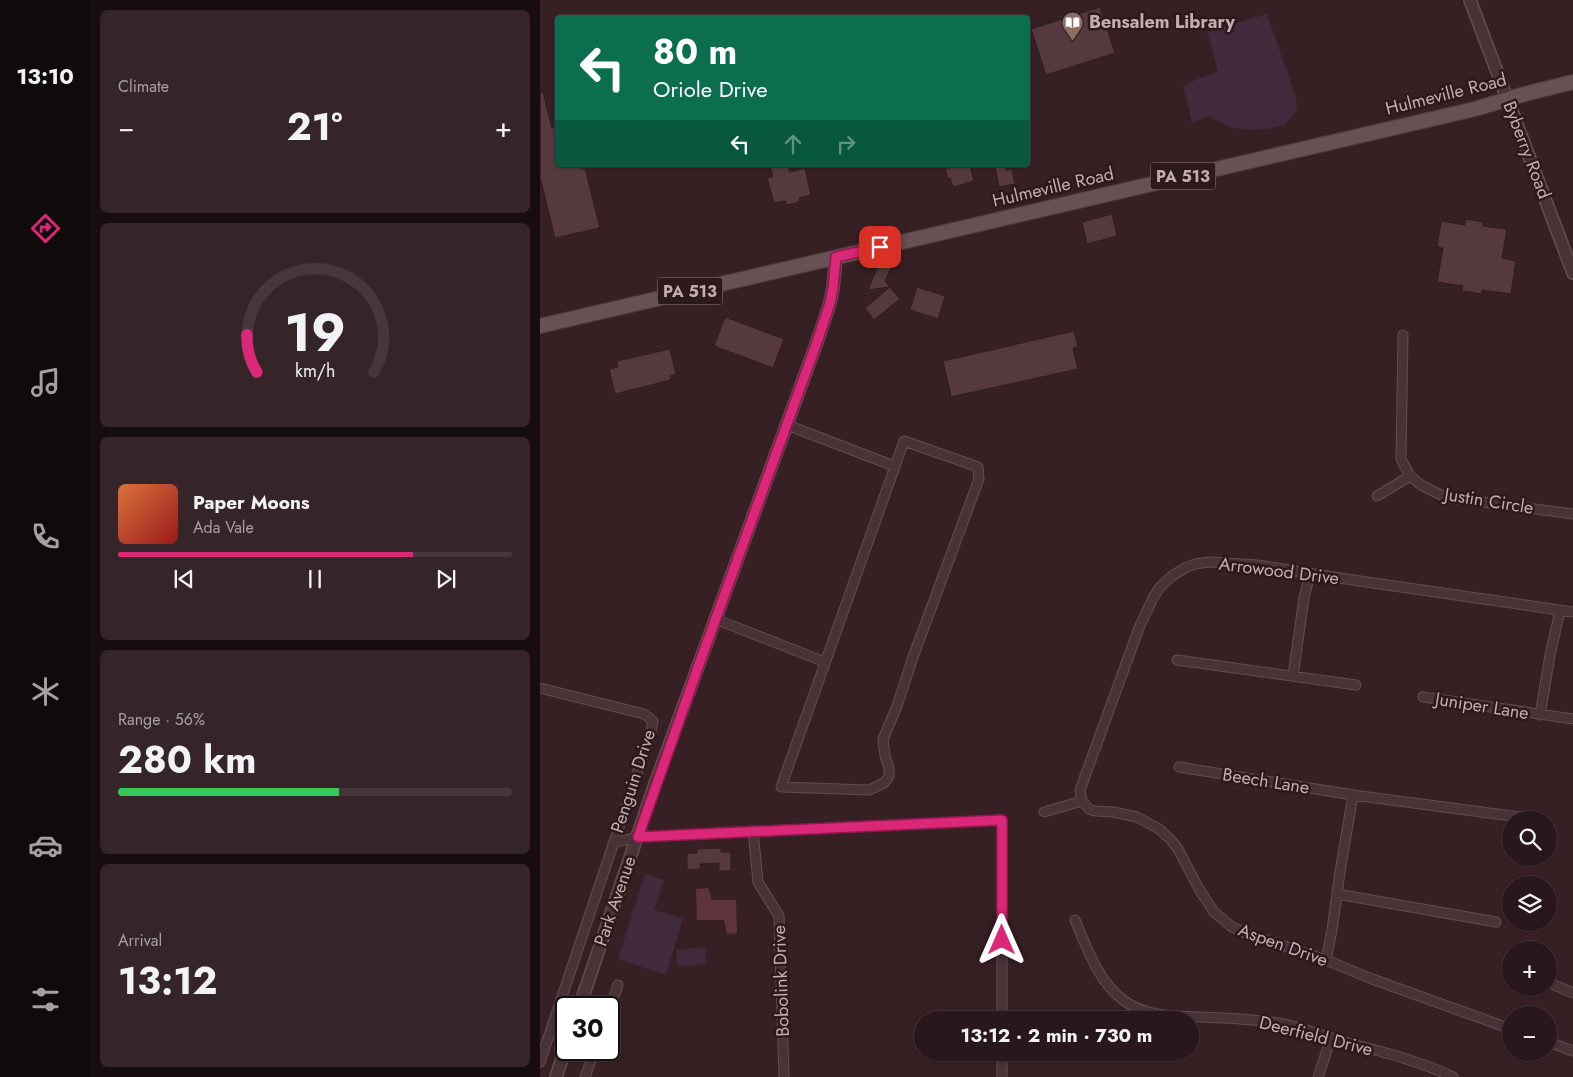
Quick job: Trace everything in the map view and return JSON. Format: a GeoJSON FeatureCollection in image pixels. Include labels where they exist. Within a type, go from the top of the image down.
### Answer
{"type":"FeatureCollection","features":[{"type":"Feature","properties":{"kind":"main road","name":"Hulmeville Road"},"geometry":{"type":"LineString","coordinates":[[540,326],[1475,109],[1573,82]]}},
{"type":"Feature","properties":{"kind":"street","name":"Byberry Road"},"geometry":{"type":"LineString","coordinates":[[1470,0],[1573,273]]}},
{"type":"Feature","properties":{"kind":"street","name":"Park Avenue"},"geometry":{"type":"LineString","coordinates":[[583,996],[716,619],[810,362],[830,303],[836,257]]}},
{"type":"Feature","properties":{"kind":"street"},"geometry":{"type":"LineString","coordinates":[[1378,496],[1410,476],[1401,459],[1403,335]]}},
{"type":"Feature","properties":{"kind":"street"},"geometry":{"type":"LineString","coordinates":[[787,425],[894,466]]}},
{"type":"Feature","properties":{"kind":"street"},"geometry":{"type":"LineString","coordinates":[[904,441],[978,467],[979,479],[913,656],[897,706],[883,739],[889,768],[888,776],[884,784],[869,790],[781,786],[825,662],[894,466],[904,441]]}},
{"type":"Feature","properties":{"kind":"street","name":"Justin Circle"},"geometry":{"type":"LineString","coordinates":[[1410,476],[1421,485],[1445,497],[1573,514]]}},
{"type":"Feature","properties":{"kind":"street","name":"Arrowood Drive"},"geometry":{"type":"LineString","coordinates":[[1082,801],[1080,790],[1084,778],[1153,598],[1160,587],[1172,576],[1195,564],[1209,562],[1258,565],[1573,612]]}},
{"type":"Feature","properties":{"kind":"street"},"geometry":{"type":"LineString","coordinates":[[1293,676],[1304,598],[1310,574]]}},
{"type":"Feature","properties":{"kind":"street","name":"Juniper Lane"},"geometry":{"type":"LineString","coordinates":[[1540,715],[1560,610]]}},
{"type":"Feature","properties":{"kind":"street"},"geometry":{"type":"LineString","coordinates":[[716,619],[825,662]]}},
{"type":"Feature","properties":{"kind":"street"},"geometry":{"type":"LineString","coordinates":[[1177,660],[1356,685]]}},
{"type":"Feature","properties":{"kind":"street","name":"Penguin Drive"},"geometry":{"type":"LineString","coordinates":[[540,688],[644,714],[653,721],[650,735],[613,843]]}},
{"type":"Feature","properties":{"kind":"street","name":"Juniper Lane"},"geometry":{"type":"LineString","coordinates":[[1423,697],[1573,719]]}},
{"type":"Feature","properties":{"kind":"street","name":"Beech Lane"},"geometry":{"type":"LineString","coordinates":[[1179,767],[1353,795],[1502,815]]}},
{"type":"Feature","properties":{"kind":"street"},"geometry":{"type":"LineString","coordinates":[[1326,960],[1353,795]]}},
{"type":"Feature","properties":{"kind":"street"},"geometry":{"type":"LineString","coordinates":[[1044,812],[1082,801]]}},
{"type":"Feature","properties":{"kind":"street","name":"Aspen Drive"},"geometry":{"type":"LineString","coordinates":[[1082,801],[1089,809],[1131,815],[1147,821],[1159,829],[1178,849],[1199,889],[1214,912],[1232,927],[1502,1026]]}},
{"type":"Feature","properties":{"kind":"street","name":"Penguin Drive"},"geometry":{"type":"LineString","coordinates":[[613,843],[638,837],[1002,820],[1002,1011]]}},
{"type":"Feature","properties":{"kind":"street","name":"Bobolink Drive"},"geometry":{"type":"LineString","coordinates":[[753,831],[758,882],[779,916],[784,1077]]}},
{"type":"Feature","properties":{"kind":"street"},"geometry":{"type":"LineString","coordinates":[[540,1062],[613,843]]}},
{"type":"Feature","properties":{"kind":"street"},"geometry":{"type":"LineString","coordinates":[[1337,894],[1496,922]]}},
{"type":"Feature","properties":{"kind":"street","name":"Deerfield Drive"},"geometry":{"type":"LineString","coordinates":[[1075,920],[1102,977],[1123,1000],[1149,1013],[1166,1016],[1281,1023],[1417,1062],[1452,1077]]}},
{"type":"Feature","properties":{"kind":"street"},"geometry":{"type":"LineString","coordinates":[[614,996],[618,985]]}},
{"type":"Feature","properties":{"kind":"street"},"geometry":{"type":"LineString","coordinates":[[1557,986],[1573,993]]}},
{"type":"Feature","properties":{"kind":"street"},"geometry":{"type":"LineString","coordinates":[[1318,1077],[1332,1038]]}},
{"type":"Feature","properties":{"kind":"street"},"geometry":{"type":"LineString","coordinates":[[1557,1045],[1573,1051]]}},
{"type":"Feature","properties":{"kind":"street"},"geometry":{"type":"LineString","coordinates":[[556,1077],[561,1061]]}},
{"type":"Feature","properties":{"kind":"street"},"geometry":{"type":"LineString","coordinates":[[585,1077],[591,1061]]}},
{"type":"Feature","properties":{"kind":"street"},"geometry":{"type":"LineString","coordinates":[[1002,1061],[1002,1077]]}},
{"type":"Feature","properties":{"kind":"shaded area"},"geometry":{"type":"Polygon","coordinates":[[[1267,14],[1296,98],[1297,110],[1285,125],[1267,129],[1249,130],[1228,127],[1210,116],[1192,123],[1183,85],[1218,71],[1207,32],[1267,14]]]}},
{"type":"Feature","properties":{"kind":"shaded area"},"geometry":{"type":"Polygon","coordinates":[[[645,874],[664,880],[654,910],[683,919],[666,975],[618,959],[645,874]]]}},
{"type":"Feature","properties":{"kind":"shaded area"},"geometry":{"type":"Polygon","coordinates":[[[708,888],[712,900],[736,900],[737,933],[727,934],[724,920],[697,920],[696,889],[708,888]]]}},
{"type":"Feature","properties":{"kind":"shaded area"},"geometry":{"type":"Polygon","coordinates":[[[705,947],[706,964],[678,967],[676,950],[705,947]]]}},
{"type":"Feature","properties":{"kind":"building","name":"Bensalem Library"},"geometry":{"type":"Polygon","coordinates":[[[1100,7],[1115,53],[1046,75],[1031,29],[1100,7]]]}},
{"type":"Feature","properties":{"kind":"building"},"geometry":{"type":"Polygon","coordinates":[[[543,92],[552,128],[555,128],[555,167],[585,168],[600,228],[555,238],[540,181],[540,93],[543,92]]]}},
{"type":"Feature","properties":{"kind":"building"},"geometry":{"type":"Polygon","coordinates":[[[770,167],[789,167],[790,172],[805,168],[811,195],[799,198],[800,202],[787,205],[785,201],[774,203],[767,178],[773,177],[770,167]]]}},
{"type":"Feature","properties":{"kind":"building"},"geometry":{"type":"Polygon","coordinates":[[[970,167],[974,181],[953,187],[945,169],[970,167]]]}},
{"type":"Feature","properties":{"kind":"building"},"geometry":{"type":"Polygon","coordinates":[[[995,167],[1005,167],[1006,170],[1012,169],[1015,184],[999,187],[995,167]]]}},
{"type":"Feature","properties":{"kind":"building"},"geometry":{"type":"Polygon","coordinates":[[[1112,214],[1117,236],[1087,244],[1082,222],[1112,214]]]}},
{"type":"Feature","properties":{"kind":"building"},"geometry":{"type":"Polygon","coordinates":[[[1466,219],[1483,222],[1483,226],[1507,229],[1502,258],[1516,261],[1511,294],[1482,290],[1482,294],[1462,291],[1463,286],[1437,282],[1443,248],[1437,247],[1441,221],[1465,225],[1466,219]]]}},
{"type":"Feature","properties":{"kind":"building"},"geometry":{"type":"Polygon","coordinates":[[[893,263],[885,281],[890,287],[868,290],[878,266],[893,263]]]}},
{"type":"Feature","properties":{"kind":"building"},"geometry":{"type":"Polygon","coordinates":[[[890,287],[900,299],[874,320],[865,308],[890,287]]]}},
{"type":"Feature","properties":{"kind":"building"},"geometry":{"type":"Polygon","coordinates":[[[917,287],[945,296],[938,319],[910,310],[917,287]]]}},
{"type":"Feature","properties":{"kind":"building"},"geometry":{"type":"Polygon","coordinates":[[[725,317],[784,339],[773,368],[714,346],[725,317]]]}},
{"type":"Feature","properties":{"kind":"building"},"geometry":{"type":"Polygon","coordinates":[[[1074,331],[1078,347],[1073,348],[1078,369],[951,397],[943,361],[1074,331]]]}},
{"type":"Feature","properties":{"kind":"building"},"geometry":{"type":"Polygon","coordinates":[[[670,349],[676,374],[670,376],[671,380],[615,394],[609,369],[618,367],[617,361],[670,349]]]}},
{"type":"Feature","properties":{"kind":"building"},"geometry":{"type":"Polygon","coordinates":[[[721,848],[721,852],[731,852],[731,871],[719,871],[719,863],[700,864],[700,869],[687,870],[687,853],[697,853],[697,849],[721,848]]]}},
{"type":"Feature","properties":{"kind":"place","name":"Bensalem Library"},"geometry":{"type":"Point","coordinates":[1073,41]}},
{"type":"Feature","properties":{"kind":"route"},"geometry":{"type":"LineString","coordinates":[[880,247],[836,257],[830,303],[817,342],[655,784],[638,837],[1002,820],[1002,940]]}}]}
